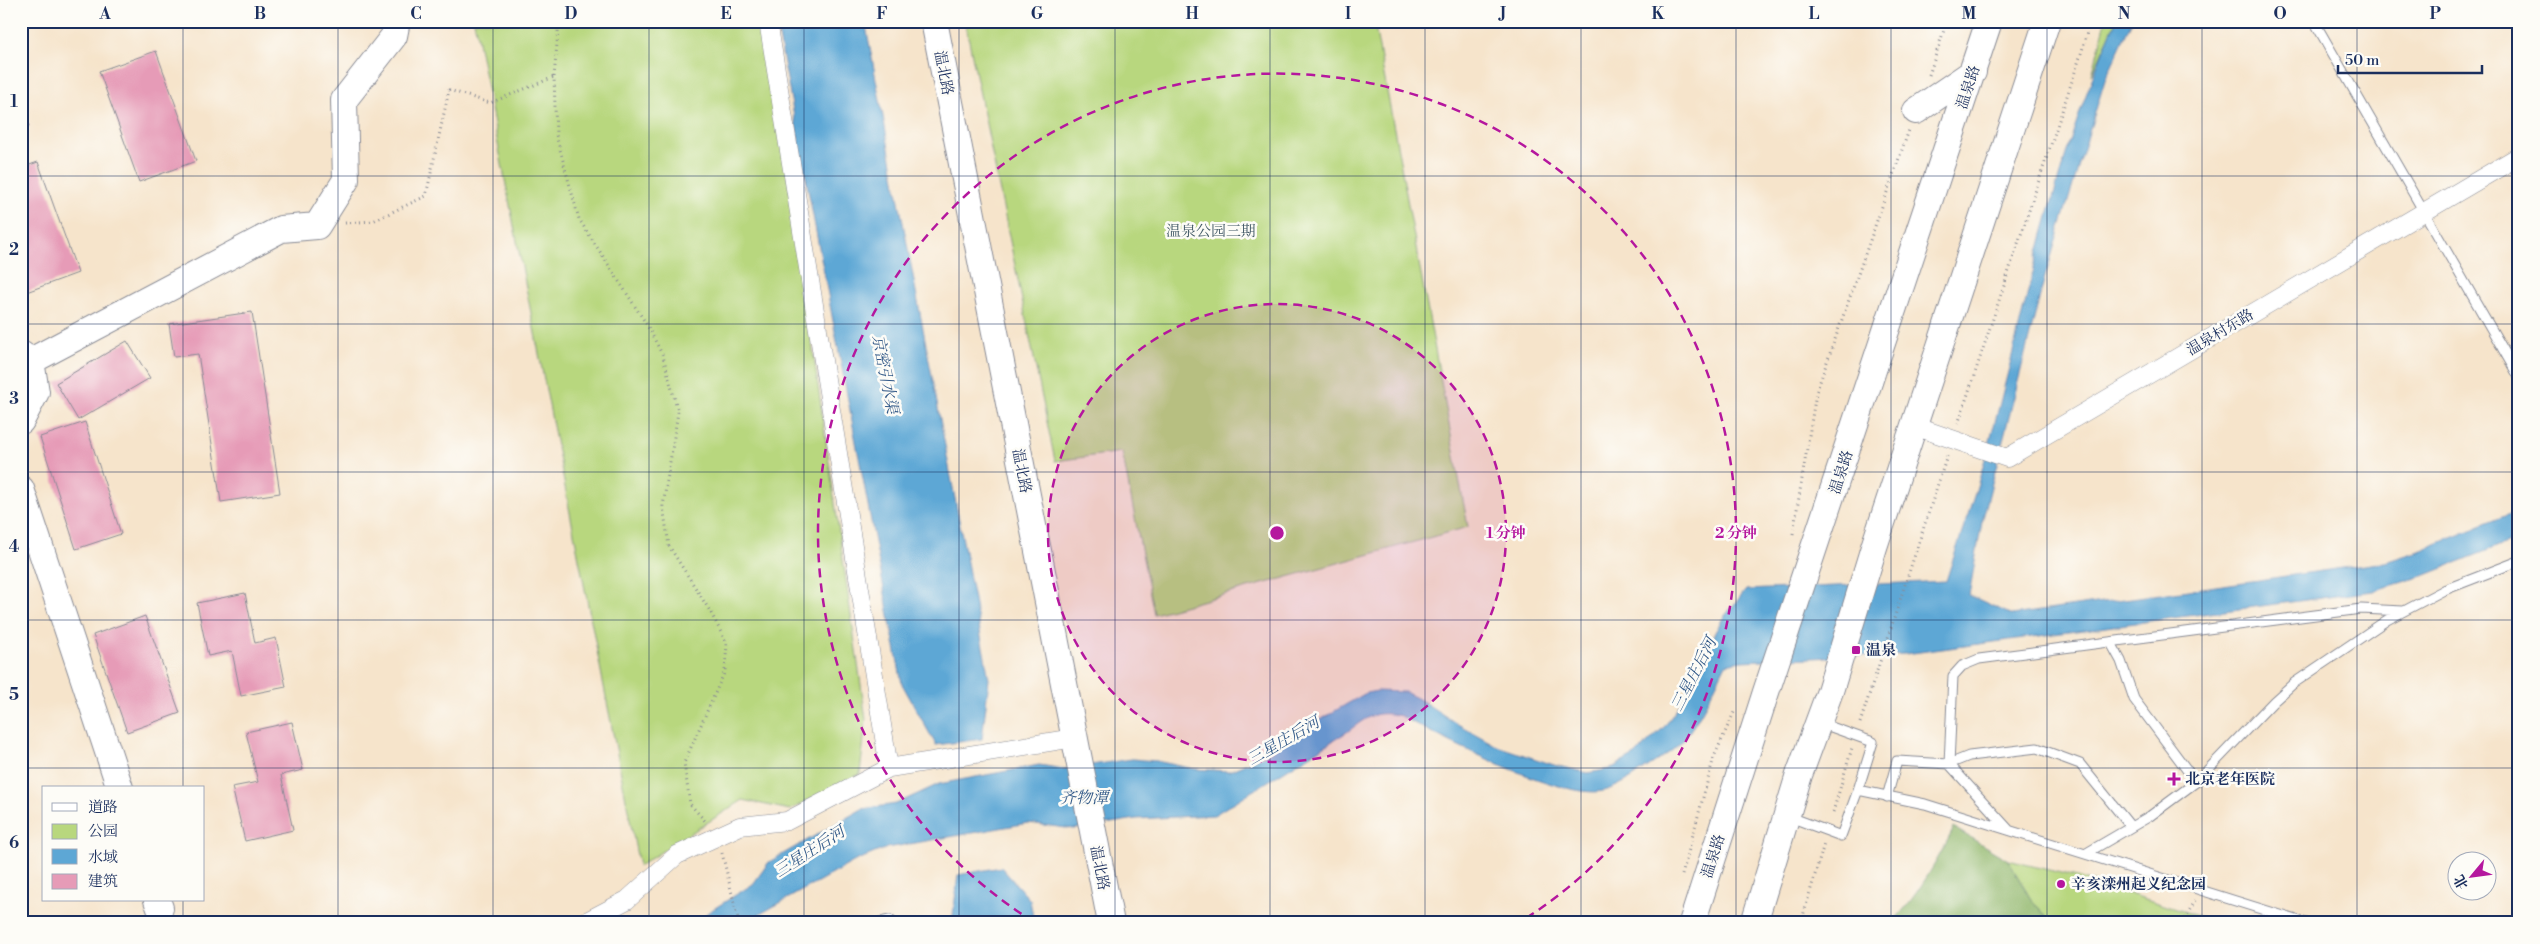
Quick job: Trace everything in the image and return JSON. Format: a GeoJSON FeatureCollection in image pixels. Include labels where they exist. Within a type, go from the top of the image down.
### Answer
{"type":"FeatureCollection","features":[{"type":"Feature","properties":{"kind":"main road"},"geometry":{"type":"LineString","coordinates":[[21,421],[36,392],[26,357],[281,229],[317,226],[346,180],[344,100],[394,36],[397,21]]}},
{"type":"Feature","properties":{"kind":"main road","name":"温北路"},"geometry":{"type":"LineString","coordinates":[[934,21],[1110,922]]}},
{"type":"Feature","properties":{"kind":"main road","name":"温泉路"},"geometry":{"type":"LineString","coordinates":[[1692,923],[1766,692],[1989,21]]}},
{"type":"Feature","properties":{"kind":"main road"},"geometry":{"type":"LineString","coordinates":[[1754,923],[1799,775],[1830,691],[1874,547],[2047,21]]}},
{"type":"Feature","properties":{"kind":"main road"},"geometry":{"type":"LineString","coordinates":[[1916,111],[1973,72]]}},
{"type":"Feature","properties":{"kind":"main road"},"geometry":{"type":"LineString","coordinates":[[21,488],[119,786]]}},
{"type":"Feature","properties":{"kind":"street"},"geometry":{"type":"LineString","coordinates":[[768,21],[889,768]]}},
{"type":"Feature","properties":{"kind":"street","name":"温泉村东路"},"geometry":{"type":"LineString","coordinates":[[1914,426],[2007,458],[2519,156]]}},
{"type":"Feature","properties":{"kind":"street"},"geometry":{"type":"LineString","coordinates":[[583,923],[627,900],[677,855],[740,826],[787,822],[889,768],[1077,750]]}},
{"type":"Feature","properties":{"kind":"lane"},"geometry":{"type":"LineString","coordinates":[[2314,21],[2519,377]]}},
{"type":"Feature","properties":{"kind":"lane"},"geometry":{"type":"LineString","coordinates":[[2085,854],[2131,827],[2196,782],[2274,701],[2294,683],[2387,620],[2444,590],[2519,561]]}},
{"type":"Feature","properties":{"kind":"lane"},"geometry":{"type":"LineString","coordinates":[[2009,830],[1949,764],[1953,676],[1962,666],[1979,660],[2361,609],[2404,611]]}},
{"type":"Feature","properties":{"kind":"lane"},"geometry":{"type":"LineString","coordinates":[[2111,642],[2122,661],[2134,699],[2196,782]]}},
{"type":"Feature","properties":{"kind":"lane"},"geometry":{"type":"LineString","coordinates":[[1787,816],[1841,836],[1858,790],[1873,742],[1819,723]]}},
{"type":"Feature","properties":{"kind":"lane"},"geometry":{"type":"LineString","coordinates":[[1888,797],[1897,760],[1949,764],[1969,756],[2037,748],[2080,764],[2131,827]]}},
{"type":"Feature","properties":{"kind":"lane"},"geometry":{"type":"LineString","coordinates":[[1858,790],[1924,804],[2200,892],[2306,923]]}},
{"type":"Feature","properties":{"kind":"lane"},"geometry":{"type":"LineString","coordinates":[[876,923],[890,920],[893,923]]}},
{"type":"Feature","properties":{"kind":"path"},"geometry":{"type":"LineString","coordinates":[[559,21],[554,77],[556,135],[579,219],[647,324],[663,356],[678,412],[663,506],[669,546],[710,611],[727,644],[725,671],[684,763],[690,804],[718,835]]}},
{"type":"Feature","properties":{"kind":"path"},"geometry":{"type":"LineString","coordinates":[[1794,528],[1816,393],[1948,21]]}},
{"type":"Feature","properties":{"kind":"path"},"geometry":{"type":"LineString","coordinates":[[1801,923],[1856,736],[1952,440],[2082,51],[2090,21]]}},
{"type":"Feature","properties":{"kind":"path"},"geometry":{"type":"LineString","coordinates":[[317,226],[373,221],[426,196],[449,90],[490,103],[554,77]]}},
{"type":"Feature","properties":{"kind":"path"},"geometry":{"type":"LineString","coordinates":[[1681,877],[1714,758],[1737,705]]}},
{"type":"Feature","properties":{"kind":"path"},"geometry":{"type":"LineString","coordinates":[[726,870],[739,923]]}},
{"type":"Feature","properties":{"kind":"path"},"geometry":{"type":"LineString","coordinates":[[2182,923],[2200,892]]}},
{"type":"Feature","properties":{"kind":"green space"},"geometry":{"type":"Polygon","coordinates":[[[474,21],[759,21],[782,134],[866,720],[860,774],[790,810],[743,800],[639,866],[474,21]]]}},
{"type":"Feature","properties":{"kind":"green space","name":"温泉公园三期"},"geometry":{"type":"Polygon","coordinates":[[[965,21],[1374,21],[1468,527],[1154,614],[1122,452],[1055,461],[965,21]]]}},
{"type":"Feature","properties":{"kind":"green space"},"geometry":{"type":"Polygon","coordinates":[[[2106,21],[2116,21],[2092,74],[2106,21]]]}},
{"type":"Feature","properties":{"kind":"green space"},"geometry":{"type":"Polygon","coordinates":[[[1954,828],[2008,860],[2030,898],[2052,923],[1892,923],[1911,901],[1941,854],[1954,828]]]}},
{"type":"Feature","properties":{"kind":"green space","name":"辛亥滦州起义纪念园"},"geometry":{"type":"Polygon","coordinates":[[[2008,860],[2077,877],[2220,923],[2052,923],[2030,898],[2008,860]]]}},
{"type":"Feature","properties":{"kind":"water","name":"京密引水渠"},"geometry":{"type":"Polygon","coordinates":[[[776,21],[865,21],[989,679],[982,739],[936,745],[902,684],[776,21]]]}},
{"type":"Feature","properties":{"kind":"water"},"geometry":{"type":"Polygon","coordinates":[[[2116,21],[2132,21],[2105,80],[2044,280],[1982,522],[1969,595],[2012,615],[2385,562],[2422,550],[2519,510],[2519,538],[2423,576],[2373,591],[1905,654],[1741,661],[1726,664],[1701,713],[1679,744],[1631,778],[1603,791],[1584,791],[1531,777],[1471,752],[1401,716],[1378,714],[1367,718],[1214,815],[1136,819],[1074,829],[1028,823],[887,848],[855,861],[744,923],[698,923],[707,913],[753,884],[769,862],[862,809],[896,804],[939,784],[1039,765],[1064,769],[1132,759],[1156,761],[1195,769],[1229,771],[1264,756],[1366,693],[1377,691],[1405,692],[1497,746],[1554,765],[1588,773],[1610,769],[1635,755],[1665,726],[1690,689],[1709,643],[1723,618],[1746,590],[1946,581],[1985,459],[2058,182],[2094,74],[2116,21]]]}},
{"type":"Feature","properties":{"kind":"water"},"geometry":{"type":"Polygon","coordinates":[[[1001,867],[1030,900],[1034,923],[952,923],[958,875],[1001,867]]]}},
{"type":"Feature","properties":{"kind":"building"},"geometry":{"type":"Polygon","coordinates":[[[156,51],[196,161],[139,182],[99,71],[156,51]]]}},
{"type":"Feature","properties":{"kind":"building"},"geometry":{"type":"Polygon","coordinates":[[[21,107],[29,126],[21,129],[21,107]]]}},
{"type":"Feature","properties":{"kind":"building"},"geometry":{"type":"Polygon","coordinates":[[[38,162],[78,273],[21,294],[21,168],[38,162]]]}},
{"type":"Feature","properties":{"kind":"building"},"geometry":{"type":"Polygon","coordinates":[[[252,312],[280,493],[221,502],[198,354],[174,357],[169,324],[252,312]]]}},
{"type":"Feature","properties":{"kind":"building"},"geometry":{"type":"Polygon","coordinates":[[[127,341],[150,378],[78,420],[56,383],[127,341]]]}},
{"type":"Feature","properties":{"kind":"building"},"geometry":{"type":"Polygon","coordinates":[[[85,422],[121,534],[76,549],[40,437],[85,422]]]}},
{"type":"Feature","properties":{"kind":"building"},"geometry":{"type":"Polygon","coordinates":[[[245,593],[255,643],[276,638],[286,687],[241,696],[232,651],[208,656],[197,603],[245,593]]]}},
{"type":"Feature","properties":{"kind":"building"},"geometry":{"type":"Polygon","coordinates":[[[145,616],[180,713],[127,732],[93,635],[145,616]]]}},
{"type":"Feature","properties":{"kind":"building"},"geometry":{"type":"Polygon","coordinates":[[[292,722],[303,770],[281,775],[293,830],[245,841],[232,787],[258,782],[246,732],[292,722]]]}},
{"type":"Feature","properties":{"kind":"place","name":"温泉"},"geometry":{"type":"Point","coordinates":[1856,650]}},
{"type":"Feature","properties":{"kind":"place","name":"北京老年医院"},"geometry":{"type":"Point","coordinates":[2174,779]}},
{"type":"Feature","properties":{"kind":"place","name":"辛亥滦州起义纪念园"},"geometry":{"type":"Point","coordinates":[2061,884]}},
{"type":"Feature","properties":{"kind":"water label","name":"三星庄后河"},"geometry":{"type":"Point","coordinates":[1693,674]}},
{"type":"Feature","properties":{"kind":"water label","name":"三星庄后河"},"geometry":{"type":"Point","coordinates":[1283,740]}},
{"type":"Feature","properties":{"kind":"water label","name":"齐物潭"},"geometry":{"type":"Point","coordinates":[1084,797]}},
{"type":"Feature","properties":{"kind":"water label","name":"三星庄后河"},"geometry":{"type":"Point","coordinates":[809,851]}}]}
